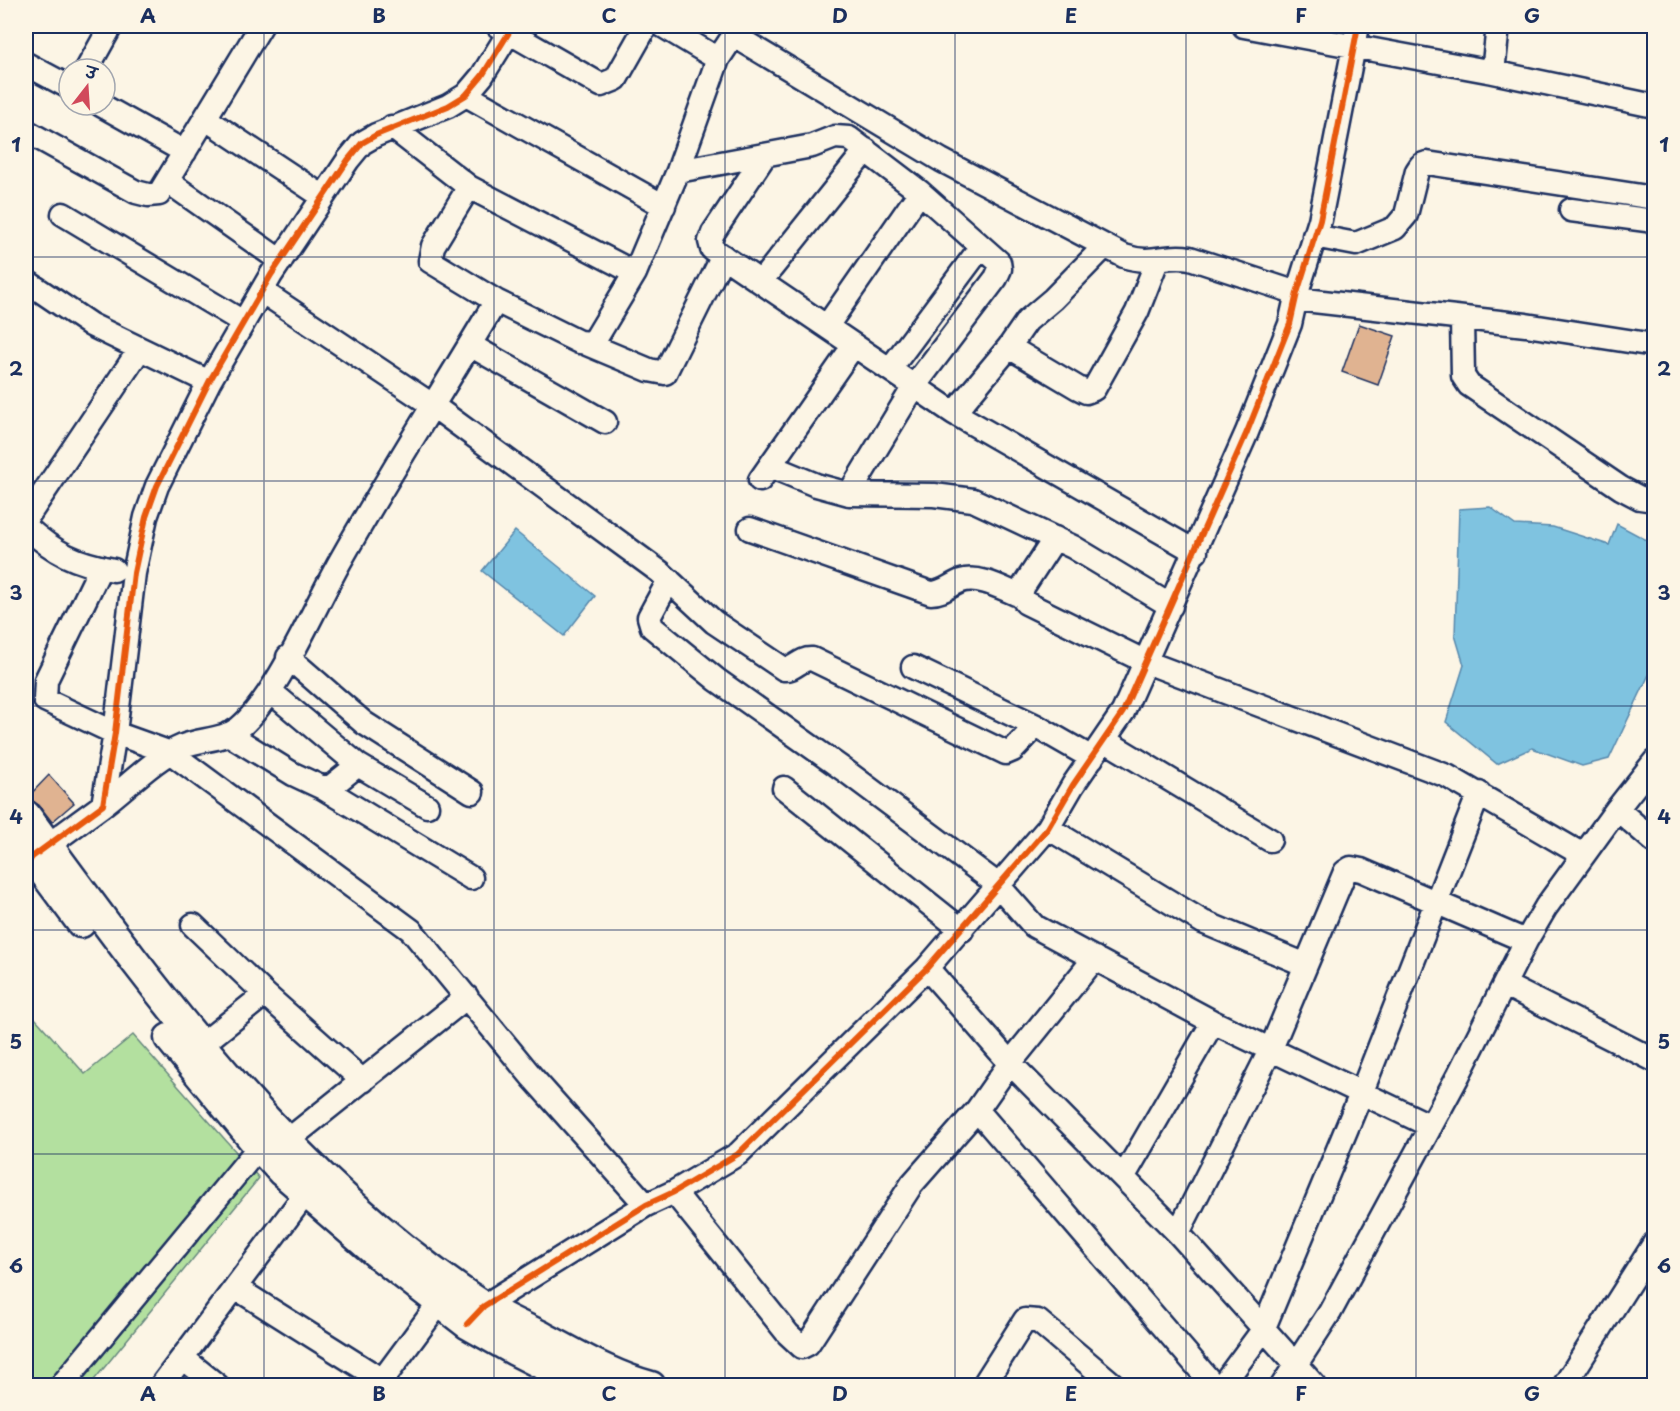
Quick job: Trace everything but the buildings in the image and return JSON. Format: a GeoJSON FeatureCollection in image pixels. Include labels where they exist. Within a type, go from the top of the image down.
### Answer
{"type":"FeatureCollection","features":[{"type":"Feature","properties":{"kind":"main road"},"geometry":{"type":"LineString","coordinates":[[26,815],[33,854],[136,996],[275,1139],[322,1176],[386,1233],[446,1294]]}},
{"type":"Feature","properties":{"kind":"main road"},"geometry":{"type":"LineString","coordinates":[[33,854],[200,1046],[275,1139],[306,1193],[476,1315],[515,1352],[584,1386]]}},
{"type":"Feature","properties":{"kind":"main road"},"geometry":{"type":"LineString","coordinates":[[476,1315],[651,1386]]}},
{"type":"Feature","properties":{"kind":"street"},"geometry":{"type":"LineString","coordinates":[[94,57],[111,26]]}},
{"type":"Feature","properties":{"kind":"street"},"geometry":{"type":"LineString","coordinates":[[26,131],[136,192],[148,195],[159,194],[261,26]]}},
{"type":"Feature","properties":{"kind":"street"},"geometry":{"type":"LineString","coordinates":[[103,805],[116,733],[134,573],[146,518],[157,486],[209,382],[243,322],[322,195],[362,144],[392,128],[448,106],[466,95],[482,76],[507,28],[601,85],[616,79],[646,26]]}},
{"type":"Feature","properties":{"kind":"street"},"geometry":{"type":"LineString","coordinates":[[663,26],[718,59]]}},
{"type":"Feature","properties":{"kind":"street"},"geometry":{"type":"LineString","coordinates":[[1244,26],[1356,36],[1493,72],[1654,106]]}},
{"type":"Feature","properties":{"kind":"street"},"geometry":{"type":"LineString","coordinates":[[1493,72],[1498,26]]}},
{"type":"Feature","properties":{"kind":"street"},"geometry":{"type":"LineString","coordinates":[[587,344],[599,338],[635,273],[678,171],[718,59],[736,30],[941,160],[1105,246],[1137,260],[1157,261],[1177,256],[1190,258],[1296,296],[1462,320],[1526,325],[1654,345]]}},
{"type":"Feature","properties":{"kind":"street"},"geometry":{"type":"LineString","coordinates":[[476,1315],[646,1204],[674,1191],[738,1154],[927,968],[962,930],[997,884],[1048,828],[1123,712],[1196,552],[1281,351],[1314,236],[1356,36]]}},
{"type":"Feature","properties":{"kind":"street"},"geometry":{"type":"LineString","coordinates":[[26,64],[57,81]]}},
{"type":"Feature","properties":{"kind":"street"},"geometry":{"type":"LineString","coordinates":[[466,95],[664,206]]}},
{"type":"Feature","properties":{"kind":"street"},"geometry":{"type":"LineString","coordinates":[[117,114],[185,152]]}},
{"type":"Feature","properties":{"kind":"street"},"geometry":{"type":"LineString","coordinates":[[206,119],[322,195]]}},
{"type":"Feature","properties":{"kind":"street"},"geometry":{"type":"LineString","coordinates":[[392,128],[469,187],[635,273]]}},
{"type":"Feature","properties":{"kind":"street"},"geometry":{"type":"LineString","coordinates":[[678,171],[813,146],[841,136],[849,138],[920,192],[999,262],[1000,269],[996,278],[915,385],[849,494]]}},
{"type":"Feature","properties":{"kind":"street"},"geometry":{"type":"LineString","coordinates":[[762,280],[866,150]]}},
{"type":"Feature","properties":{"kind":"street"},"geometry":{"type":"LineString","coordinates":[[765,155],[713,233],[710,241],[712,249],[762,280],[954,413],[1196,552]]}},
{"type":"Feature","properties":{"kind":"street"},"geometry":{"type":"LineString","coordinates":[[1314,236],[1356,244],[1395,228],[1406,215],[1417,171],[1421,165],[1426,163],[1654,198]]}},
{"type":"Feature","properties":{"kind":"street"},"geometry":{"type":"LineString","coordinates":[[167,181],[281,261]]}},
{"type":"Feature","properties":{"kind":"street"},"geometry":{"type":"LineString","coordinates":[[469,187],[432,246],[430,261],[496,301],[649,370],[665,373],[723,256]]}},
{"type":"Feature","properties":{"kind":"street"},"geometry":{"type":"LineString","coordinates":[[827,326],[920,192]]}},
{"type":"Feature","properties":{"kind":"street"},"geometry":{"type":"LineString","coordinates":[[1571,210],[1654,221]]}},
{"type":"Feature","properties":{"kind":"street"},"geometry":{"type":"LineString","coordinates":[[63,214],[243,322]]}},
{"type":"Feature","properties":{"kind":"street"},"geometry":{"type":"LineString","coordinates":[[890,369],[981,246]]}},
{"type":"Feature","properties":{"kind":"street"},"geometry":{"type":"LineString","coordinates":[[954,413],[1010,347],[1027,321],[1053,299],[1105,246]]}},
{"type":"Feature","properties":{"kind":"street"},"geometry":{"type":"LineString","coordinates":[[1010,347],[1086,392],[1094,389],[1137,312],[1157,261]]}},
{"type":"Feature","properties":{"kind":"street"},"geometry":{"type":"LineString","coordinates":[[26,281],[91,325],[209,382]]}},
{"type":"Feature","properties":{"kind":"street"},"geometry":{"type":"LineString","coordinates":[[263,292],[432,405],[669,580],[708,618],[784,669],[789,669],[803,660],[812,659],[1006,753],[1013,750],[1036,726]]}},
{"type":"Feature","properties":{"kind":"street"},"geometry":{"type":"LineString","coordinates":[[33,854],[103,805],[171,753],[184,746],[228,734],[238,729],[248,719],[270,690],[341,559],[496,301]]}},
{"type":"Feature","properties":{"kind":"street"},"geometry":{"type":"LineString","coordinates":[[1462,320],[1463,376],[1469,386],[1622,488],[1640,498],[1654,500]]}},
{"type":"Feature","properties":{"kind":"street"},"geometry":{"type":"LineString","coordinates":[[470,345],[605,422]]}},
{"type":"Feature","properties":{"kind":"street"},"geometry":{"type":"LineString","coordinates":[[854,345],[765,473],[849,494],[944,496],[973,500],[1055,538],[1171,606]]}},
{"type":"Feature","properties":{"kind":"street"},"geometry":{"type":"LineString","coordinates":[[134,573],[101,567],[63,556],[27,528],[140,349]]}},
{"type":"Feature","properties":{"kind":"street"},"geometry":{"type":"LineString","coordinates":[[750,529],[931,593],[942,592],[962,581],[974,579],[1021,596],[1026,603],[1146,662],[1410,761],[1479,794],[1583,855]]}},
{"type":"Feature","properties":{"kind":"street"},"geometry":{"type":"LineString","coordinates":[[1021,596],[1023,587],[1055,538]]}},
{"type":"Feature","properties":{"kind":"street"},"geometry":{"type":"LineString","coordinates":[[101,567],[44,690],[45,700],[116,733],[171,753],[405,925],[532,1077],[646,1204]]}},
{"type":"Feature","properties":{"kind":"street"},"geometry":{"type":"LineString","coordinates":[[669,580],[649,617],[652,627],[717,680],[847,772],[997,884],[1035,926],[1270,1051],[1431,1126]]}},
{"type":"Feature","properties":{"kind":"street"},"geometry":{"type":"LineString","coordinates":[[288,657],[364,723],[472,792]]}},
{"type":"Feature","properties":{"kind":"street"},"geometry":{"type":"LineString","coordinates":[[913,667],[1036,726],[1098,749],[1270,840]]}},
{"type":"Feature","properties":{"kind":"street"},"geometry":{"type":"LineString","coordinates":[[270,690],[358,765],[427,806]]}},
{"type":"Feature","properties":{"kind":"street"},"geometry":{"type":"LineString","coordinates":[[228,734],[293,774],[323,788],[471,878]]}},
{"type":"Feature","properties":{"kind":"street"},"geometry":{"type":"LineString","coordinates":[[1282,1386],[1330,1312],[1546,907],[1654,762]]}},
{"type":"Feature","properties":{"kind":"street"},"geometry":{"type":"LineString","coordinates":[[323,788],[333,785],[358,765]]}},
{"type":"Feature","properties":{"kind":"street"},"geometry":{"type":"LineString","coordinates":[[784,788],[962,930]]}},
{"type":"Feature","properties":{"kind":"street"},"geometry":{"type":"LineString","coordinates":[[977,1110],[1210,1381],[1218,1385],[1223,1384],[1263,1330],[1361,1094],[1479,794]]}},
{"type":"Feature","properties":{"kind":"street"},"geometry":{"type":"LineString","coordinates":[[1617,809],[1654,841]]}},
{"type":"Feature","properties":{"kind":"street"},"geometry":{"type":"LineString","coordinates":[[1048,828],[1203,922],[1306,965]]}},
{"type":"Feature","properties":{"kind":"street"},"geometry":{"type":"LineString","coordinates":[[1178,1233],[1270,1051],[1340,880],[1351,868],[1526,941]]}},
{"type":"Feature","properties":{"kind":"street"},"geometry":{"type":"LineString","coordinates":[[194,925],[265,994],[363,1081]]}},
{"type":"Feature","properties":{"kind":"street"},"geometry":{"type":"LineString","coordinates":[[674,1191],[788,1334],[802,1347],[808,1344],[912,1184],[977,1110],[1010,1063],[1095,958]]}},
{"type":"Feature","properties":{"kind":"street"},"geometry":{"type":"LineString","coordinates":[[927,968],[1010,1063],[1178,1233],[1315,1386]]}},
{"type":"Feature","properties":{"kind":"street"},"geometry":{"type":"LineString","coordinates":[[1505,985],[1654,1060]]}},
{"type":"Feature","properties":{"kind":"street"},"geometry":{"type":"LineString","coordinates":[[200,1046],[265,994]]}},
{"type":"Feature","properties":{"kind":"street"},"geometry":{"type":"LineString","coordinates":[[61,1386],[275,1139],[363,1081],[467,997]]}},
{"type":"Feature","properties":{"kind":"street"},"geometry":{"type":"LineString","coordinates":[[1124,1176],[1213,1022]]}},
{"type":"Feature","properties":{"kind":"street"},"geometry":{"type":"LineString","coordinates":[[161,1386],[306,1193]]}},
{"type":"Feature","properties":{"kind":"street"},"geometry":{"type":"LineString","coordinates":[[1564,1386],[1651,1258]]}},
{"type":"Feature","properties":{"kind":"street"},"geometry":{"type":"LineString","coordinates":[[236,1288],[380,1383],[446,1294]]}},
{"type":"Feature","properties":{"kind":"street"},"geometry":{"type":"LineString","coordinates":[[983,1386],[1025,1320],[1031,1318],[1038,1321],[1115,1386]]}},
{"type":"Feature","properties":{"kind":"street"},"geometry":{"type":"LineString","coordinates":[[183,1358],[218,1386]]}},
{"type":"Feature","properties":{"kind":"green space"},"geometry":{"type":"Polygon","coordinates":[[[26,1008],[85,1074],[133,1035],[259,1178],[90,1385],[26,1385],[26,1008]]]}},
{"type":"Feature","properties":{"kind":"water"},"geometry":{"type":"Polygon","coordinates":[[[1490,507],[1515,525],[1553,527],[1609,545],[1617,524],[1654,544],[1654,664],[1609,759],[1582,766],[1532,748],[1497,764],[1446,722],[1464,665],[1455,635],[1459,509],[1490,507]]]}},
{"type":"Feature","properties":{"kind":"water"},"geometry":{"type":"Polygon","coordinates":[[[515,531],[595,596],[564,636],[482,571],[515,531]]]}},
{"type":"Feature","properties":{"kind":"cycle path"},"geometry":{"type":"LineString","coordinates":[[26,866],[32,857],[103,805],[115,733],[134,573],[146,517],[157,486],[209,382],[271,275],[348,160],[362,143],[376,135],[448,106],[466,95],[482,76],[513,26]]}},
{"type":"Feature","properties":{"kind":"cycle path"},"geometry":{"type":"LineString","coordinates":[[467,1324],[484,1306],[646,1205],[674,1192],[738,1154],[927,968],[1048,828],[1073,785],[1123,712],[1247,432],[1290,324],[1297,293],[1320,220],[1358,26]]}}]}
